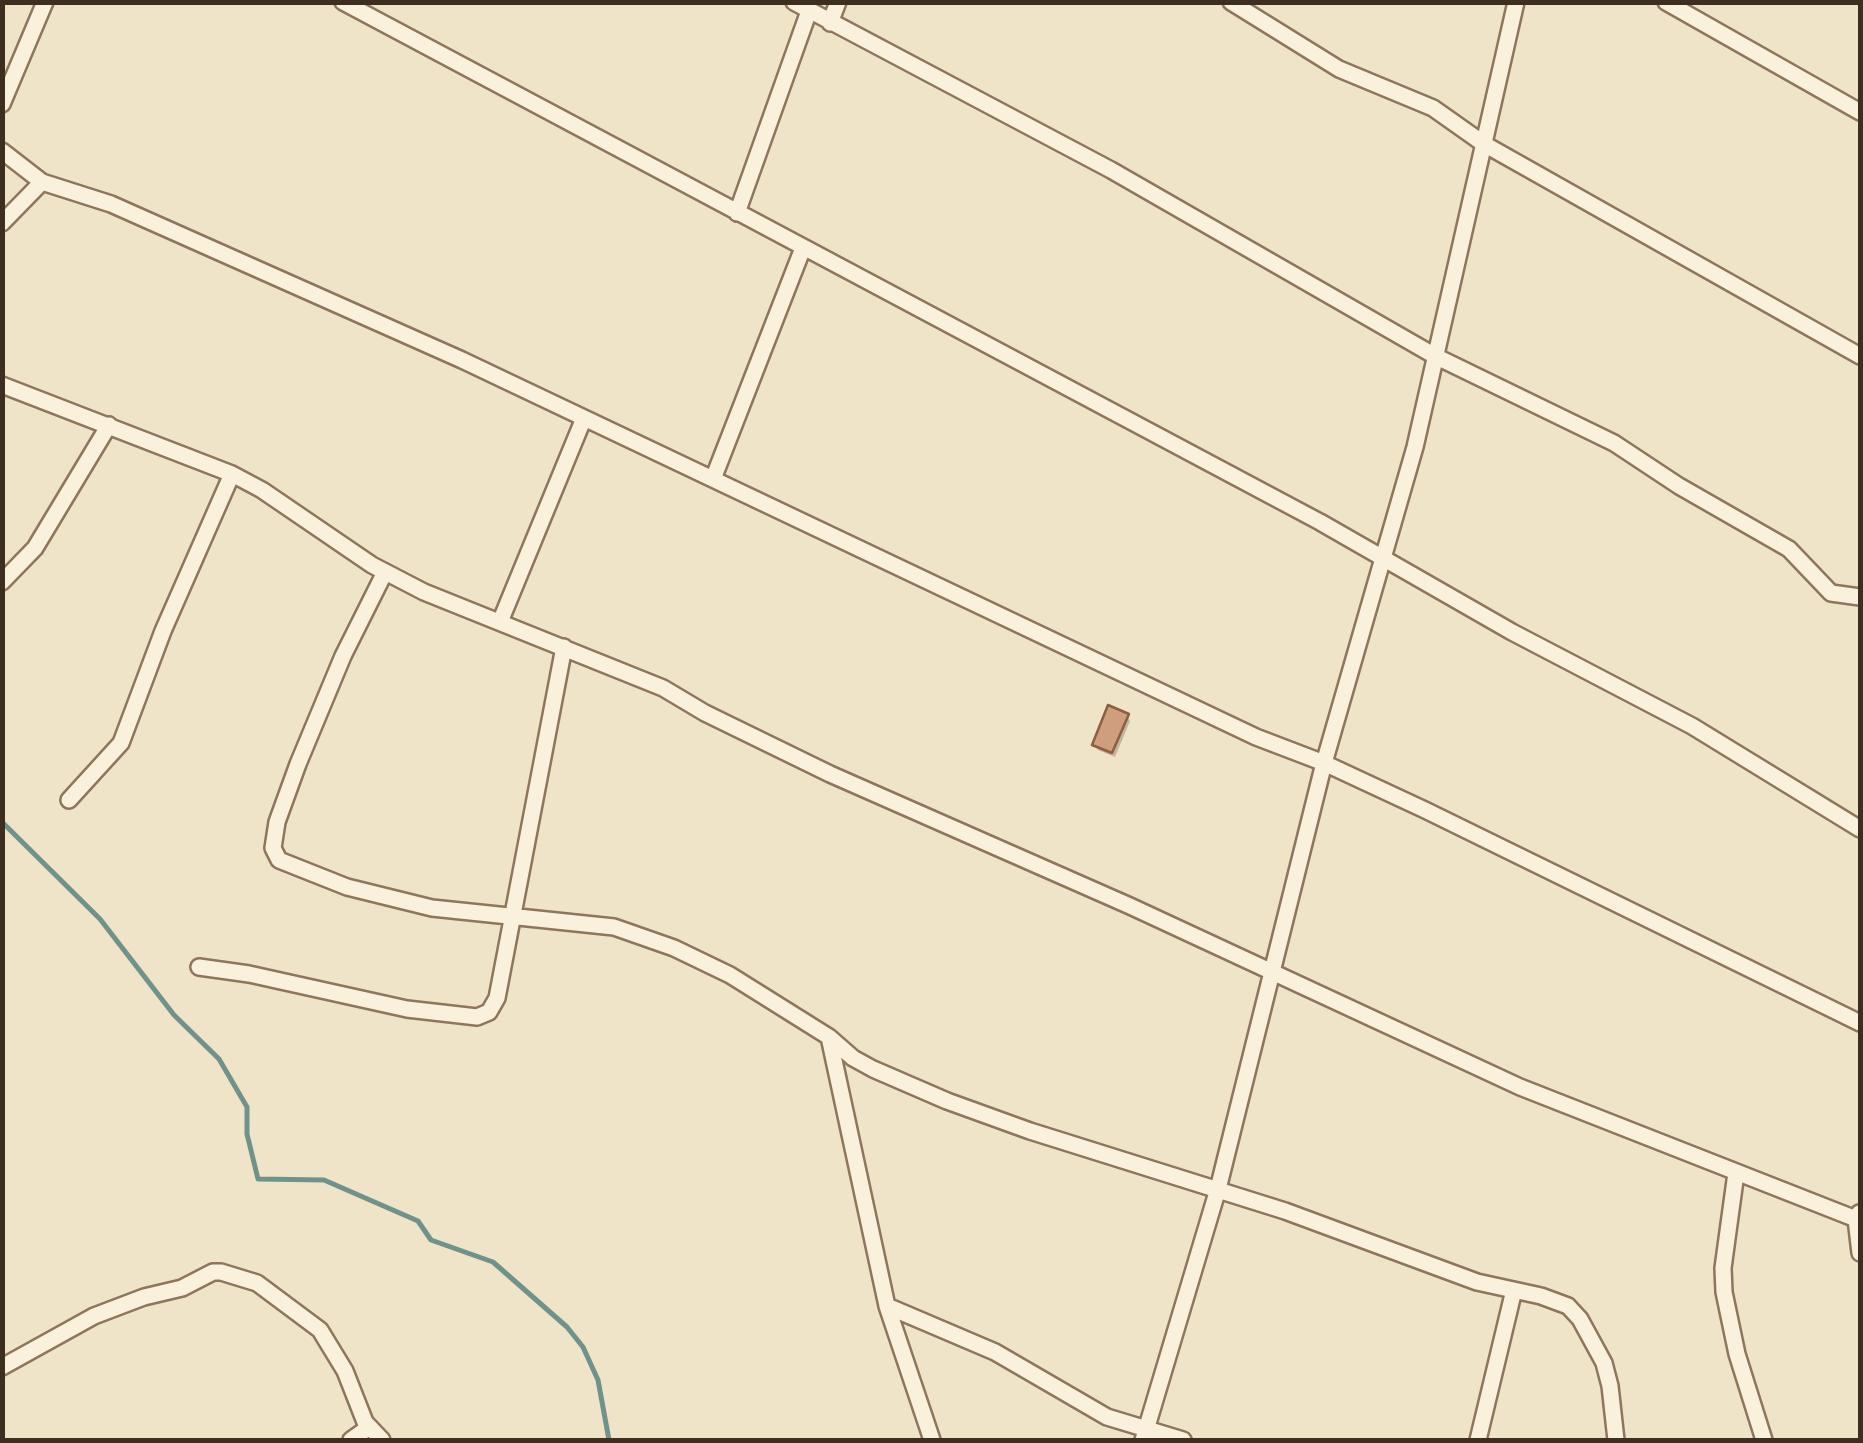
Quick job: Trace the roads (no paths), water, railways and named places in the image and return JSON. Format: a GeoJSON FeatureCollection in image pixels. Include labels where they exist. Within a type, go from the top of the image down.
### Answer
{"type":"FeatureCollection","features":[{"type":"Feature","properties":{"kind":"street"},"geometry":{"type":"LineString","coordinates":[[2,104],[45,2]]}},
{"type":"Feature","properties":{"kind":"street"},"geometry":{"type":"LineString","coordinates":[[343,2],[1706,733],[1860,829]]}},
{"type":"Feature","properties":{"kind":"street"},"geometry":{"type":"LineString","coordinates":[[830,22],[838,2]]}},
{"type":"Feature","properties":{"kind":"street"},"geometry":{"type":"LineString","coordinates":[[1231,2],[1339,69],[1433,108],[1484,144],[1860,356]]}},
{"type":"Feature","properties":{"kind":"street"},"geometry":{"type":"LineString","coordinates":[[1145,1436],[1218,1190],[1324,763],[1415,447],[1516,2]]}},
{"type":"Feature","properties":{"kind":"street"},"geometry":{"type":"LineString","coordinates":[[1666,2],[1860,112]]}},
{"type":"Feature","properties":{"kind":"street"},"geometry":{"type":"LineString","coordinates":[[737,213],[802,7],[1094,161],[1435,356],[1614,443],[1678,486],[1789,550],[1831,593],[1860,597]]}},
{"type":"Feature","properties":{"kind":"street"},"geometry":{"type":"LineString","coordinates":[[2,152],[42,182],[111,204],[462,360],[1256,738],[1324,763],[1860,1023]]}},
{"type":"Feature","properties":{"kind":"street"},"geometry":{"type":"LineString","coordinates":[[2,222],[42,182]]}},
{"type":"Feature","properties":{"kind":"street"},"geometry":{"type":"LineString","coordinates":[[713,479],[803,248]]}},
{"type":"Feature","properties":{"kind":"street"},"geometry":{"type":"LineString","coordinates":[[2,385],[232,474],[385,572],[424,592],[663,688],[830,774],[1520,1087],[1736,1173],[1858,1215],[1860,1253]]}},
{"type":"Feature","properties":{"kind":"street"},"geometry":{"type":"LineString","coordinates":[[500,622],[584,418]]}},
{"type":"Feature","properties":{"kind":"street"},"geometry":{"type":"LineString","coordinates":[[2,582],[42,538],[109,425]]}},
{"type":"Feature","properties":{"kind":"street"},"geometry":{"type":"LineString","coordinates":[[69,800],[120,743],[163,630],[232,474]]}},
{"type":"Feature","properties":{"kind":"street"},"geometry":{"type":"LineString","coordinates":[[385,572],[344,656],[277,822],[274,854],[285,863],[365,892],[432,908],[614,927],[674,948],[730,975],[829,1037],[853,1058],[901,1084],[1030,1130],[1285,1211],[1440,1270],[1568,1306],[1580,1319],[1604,1363],[1616,1440]]}},
{"type":"Feature","properties":{"kind":"street"},"geometry":{"type":"LineString","coordinates":[[199,967],[407,1009],[477,1017],[489,1012],[497,998],[564,647]]}},
{"type":"Feature","properties":{"kind":"street"},"geometry":{"type":"LineString","coordinates":[[829,1037],[887,1306],[932,1440]]}},
{"type":"Feature","properties":{"kind":"street"},"geometry":{"type":"LineString","coordinates":[[1736,1173],[1724,1253],[1724,1292],[1737,1354],[1764,1440]]}},
{"type":"Feature","properties":{"kind":"street"},"geometry":{"type":"LineString","coordinates":[[2,1366],[94,1316],[221,1272],[257,1284],[320,1330],[345,1371],[368,1428],[382,1440]]}},
{"type":"Feature","properties":{"kind":"street"},"geometry":{"type":"LineString","coordinates":[[1478,1440],[1514,1290]]}},
{"type":"Feature","properties":{"kind":"street"},"geometry":{"type":"LineString","coordinates":[[887,1306],[1018,1364],[1145,1436],[1184,1440]]}},
{"type":"Feature","properties":{"kind":"street"},"geometry":{"type":"LineString","coordinates":[[351,1440],[368,1428]]}},
{"type":"Feature","properties":{"kind":"waterway"},"geometry":{"type":"LineString","coordinates":[[2,822],[100,919],[174,1015],[219,1059],[247,1107],[247,1134],[258,1179],[324,1180],[418,1221],[431,1240],[493,1262],[567,1327],[583,1347],[598,1380],[609,1440]]}}]}
